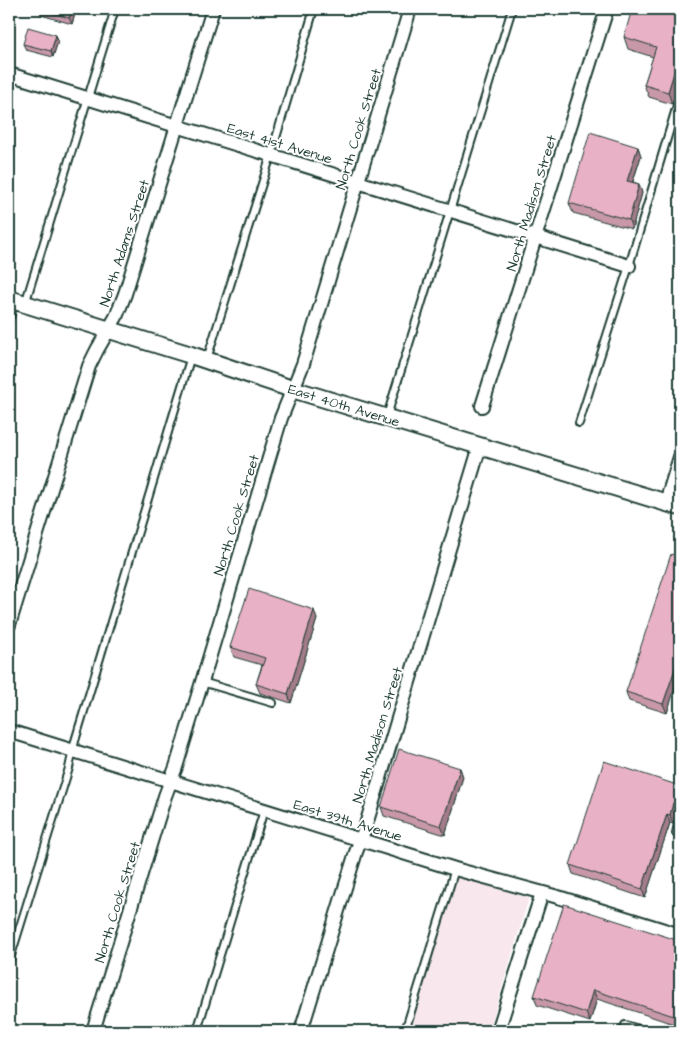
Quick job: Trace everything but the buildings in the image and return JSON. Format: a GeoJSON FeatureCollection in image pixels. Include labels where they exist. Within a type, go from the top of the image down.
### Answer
{"type":"FeatureCollection","features":[{"type":"Feature","properties":{"kind":"street","name":"North Adams Street"},"geometry":{"type":"LineString","coordinates":[[9,625],[89,366],[116,317],[125,294],[213,9]]}},
{"type":"Feature","properties":{"kind":"street","name":"North Cook Street"},"geometry":{"type":"LineString","coordinates":[[92,1031],[202,682],[281,418],[303,364],[410,9]]}},
{"type":"Feature","properties":{"kind":"street","name":"North Madison Street"},"geometry":{"type":"LineString","coordinates":[[482,406],[608,9]]}},
{"type":"Feature","properties":{"kind":"street","name":"East 41st Avenue"},"geometry":{"type":"LineString","coordinates":[[9,74],[629,266]]}},
{"type":"Feature","properties":{"kind":"street","name":"East 40th Avenue"},"geometry":{"type":"LineString","coordinates":[[16,302],[199,358],[292,389],[673,505]]}},
{"type":"Feature","properties":{"kind":"street","name":"North Madison Street"},"geometry":{"type":"LineString","coordinates":[[301,1031],[480,446]]}},
{"type":"Feature","properties":{"kind":"street"},"geometry":{"type":"LineString","coordinates":[[673,505],[680,457]]}},
{"type":"Feature","properties":{"kind":"street","name":"East 39th Avenue"},"geometry":{"type":"LineString","coordinates":[[9,731],[455,869],[680,934]]}},
{"type":"Feature","properties":{"kind":"street"},"geometry":{"type":"LineString","coordinates":[[498,1031],[542,893]]}},
{"type":"Feature","properties":{"kind":"lane"},"geometry":{"type":"LineString","coordinates":[[9,320],[88,98],[115,9]]}},
{"type":"Feature","properties":{"kind":"lane"},"geometry":{"type":"LineString","coordinates":[[9,962],[73,751],[199,358],[271,155],[314,9]]}},
{"type":"Feature","properties":{"kind":"lane"},"geometry":{"type":"LineString","coordinates":[[387,418],[512,9]]}},
{"type":"Feature","properties":{"kind":"lane"},"geometry":{"type":"LineString","coordinates":[[579,423],[629,266],[680,95]]}},
{"type":"Feature","properties":{"kind":"lane"},"geometry":{"type":"LineString","coordinates":[[202,682],[273,703]]}},
{"type":"Feature","properties":{"kind":"lane"},"geometry":{"type":"LineString","coordinates":[[197,1031],[264,810]]}},
{"type":"Feature","properties":{"kind":"lane"},"geometry":{"type":"LineString","coordinates":[[680,816],[676,833],[680,836]]}},
{"type":"Feature","properties":{"kind":"lane"},"geometry":{"type":"LineString","coordinates":[[406,1031],[455,869]]}},
{"type":"Feature","properties":{"kind":"lane"},"geometry":{"type":"LineString","coordinates":[[623,1031],[625,1025],[646,1031]]}},
{"type":"Feature","properties":{"kind":"shaded area"},"geometry":{"type":"Polygon","coordinates":[[[457,876],[529,898],[489,1031],[410,1031],[457,876]]]}}]}
